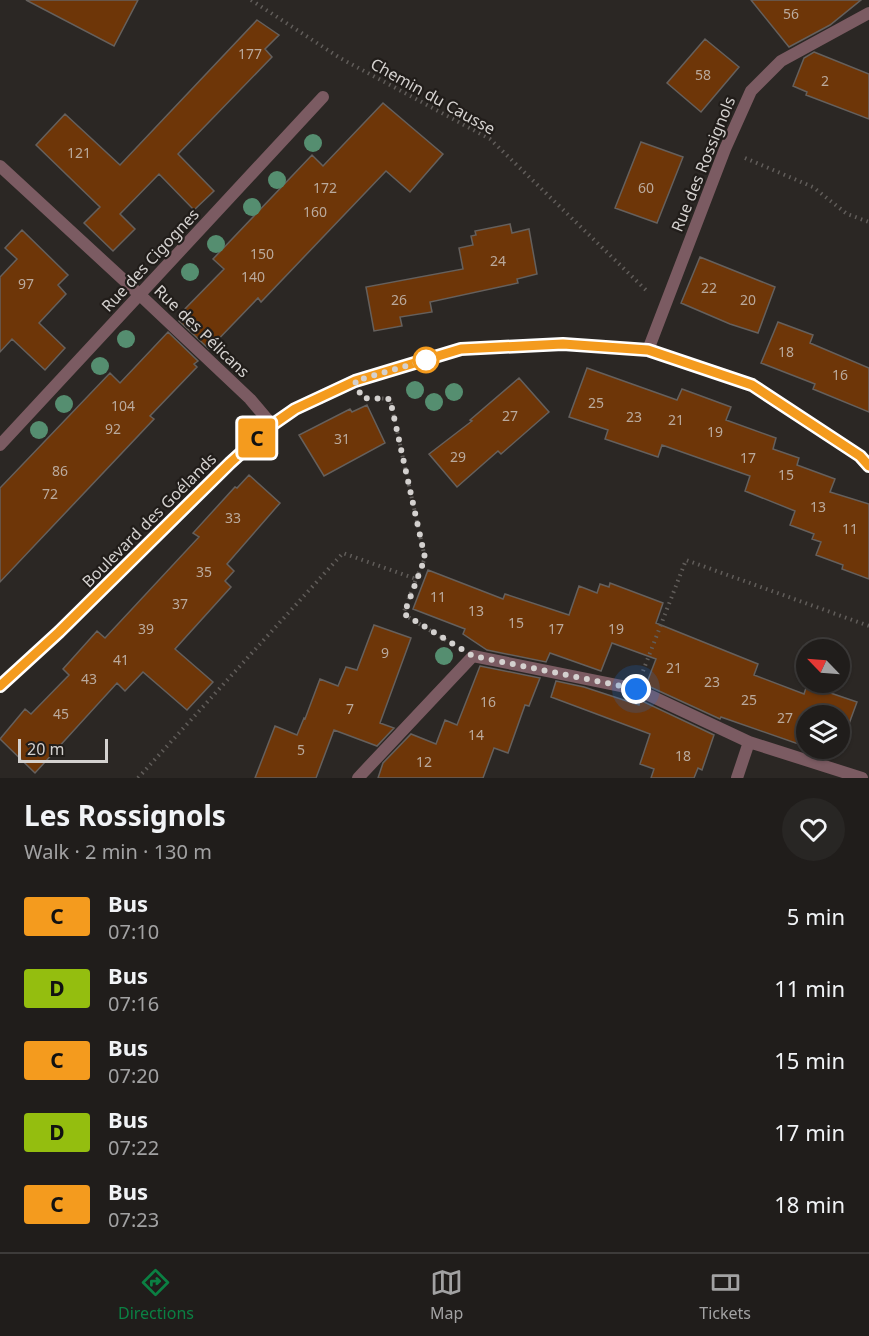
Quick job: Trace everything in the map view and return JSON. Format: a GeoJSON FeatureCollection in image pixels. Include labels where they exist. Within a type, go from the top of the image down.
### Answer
{"type":"FeatureCollection","features":[{"type":"Feature","properties":{"kind":"street","name":"Rue des Rossignols"},"geometry":{"type":"LineString","coordinates":[[648,350],[725,149],[751,91],[781,61],[868,14]]}},
{"type":"Feature","properties":{"kind":"street","name":"Rue des Cigognes"},"geometry":{"type":"LineString","coordinates":[[0,445],[323,97]]}},
{"type":"Feature","properties":{"kind":"street","name":"Rue des Pélicans"},"geometry":{"type":"LineString","coordinates":[[0,166],[250,399],[272,425]]}},
{"type":"Feature","properties":{"kind":"street","name":"Boulevard des Goélands"},"geometry":{"type":"LineString","coordinates":[[0,686],[59,632],[230,463],[272,425],[295,409],[355,381],[461,349],[563,344],[648,350],[752,385],[860,456],[869,466]]}},
{"type":"Feature","properties":{"kind":"street"},"geometry":{"type":"LineString","coordinates":[[358,778],[473,656],[636,689],[749,742],[862,778]]}},
{"type":"Feature","properties":{"kind":"street"},"geometry":{"type":"LineString","coordinates":[[737,778],[749,742]]}},
{"type":"Feature","properties":{"kind":"path","name":"Chemin du Causse"},"geometry":{"type":"LineString","coordinates":[[251,0],[340,58],[490,139],[664,308]]}},
{"type":"Feature","properties":{"kind":"path"},"geometry":{"type":"LineString","coordinates":[[725,149],[813,187],[847,214],[869,222]]}},
{"type":"Feature","properties":{"kind":"path"},"geometry":{"type":"LineString","coordinates":[[355,381],[362,398],[390,399],[425,558],[404,614],[473,656]]}},
{"type":"Feature","properties":{"kind":"path"},"geometry":{"type":"LineString","coordinates":[[138,778],[343,553],[416,579]]}},
{"type":"Feature","properties":{"kind":"path"},"geometry":{"type":"LineString","coordinates":[[636,689],[686,560],[869,626]]}},
{"type":"Feature","properties":{"kind":"building"},"geometry":{"type":"Polygon","coordinates":[[[26,0],[138,0],[114,46],[26,0]]]}},
{"type":"Feature","properties":{"kind":"building"},"geometry":{"type":"Polygon","coordinates":[[[751,0],[861,0],[830,25],[789,47],[751,0]]]}},
{"type":"Feature","properties":{"kind":"building"},"geometry":{"type":"Polygon","coordinates":[[[257,20],[279,35],[265,49],[272,57],[178,154],[214,191],[194,210],[159,174],[120,214],[135,229],[113,251],[84,223],[100,207],[36,145],[65,114],[120,165],[257,20]]]}},
{"type":"Feature","properties":{"kind":"building"},"geometry":{"type":"Polygon","coordinates":[[[705,39],[739,67],[701,112],[667,83],[705,39]]]}},
{"type":"Feature","properties":{"kind":"building"},"geometry":{"type":"Polygon","coordinates":[[[814,52],[869,74],[869,119],[806,95],[807,92],[793,86],[804,58],[814,52]]]}},
{"type":"Feature","properties":{"kind":"building"},"geometry":{"type":"Polygon","coordinates":[[[383,103],[443,154],[410,192],[386,171],[261,302],[258,298],[209,349],[179,321],[182,317],[179,315],[224,269],[213,259],[312,155],[323,166],[383,103]]]}},
{"type":"Feature","properties":{"kind":"building"},"geometry":{"type":"Polygon","coordinates":[[[641,142],[683,157],[657,223],[615,208],[641,142]]]}},
{"type":"Feature","properties":{"kind":"building"},"geometry":{"type":"Polygon","coordinates":[[[510,224],[512,233],[529,229],[537,274],[517,279],[518,283],[430,302],[432,312],[400,317],[402,326],[374,331],[366,287],[463,269],[459,248],[473,245],[471,236],[476,235],[475,231],[510,224]]]}},
{"type":"Feature","properties":{"kind":"building"},"geometry":{"type":"Polygon","coordinates":[[[22,230],[68,275],[58,285],[66,294],[39,323],[65,348],[45,370],[12,339],[0,352],[0,277],[17,259],[5,248],[22,230]]]}},
{"type":"Feature","properties":{"kind":"building"},"geometry":{"type":"Polygon","coordinates":[[[700,257],[775,287],[758,333],[681,303],[700,257]]]}},
{"type":"Feature","properties":{"kind":"building"},"geometry":{"type":"Polygon","coordinates":[[[778,322],[813,335],[810,343],[869,368],[869,412],[813,389],[815,384],[761,363],[778,322]]]}},
{"type":"Feature","properties":{"kind":"building"},"geometry":{"type":"Polygon","coordinates":[[[168,332],[198,361],[194,364],[197,367],[150,416],[154,419],[0,582],[0,488],[110,373],[120,383],[168,332]]]}},
{"type":"Feature","properties":{"kind":"building"},"geometry":{"type":"Polygon","coordinates":[[[587,368],[677,400],[682,389],[731,407],[726,420],[776,438],[773,449],[799,458],[797,465],[835,479],[830,492],[869,504],[869,579],[842,569],[843,565],[816,555],[821,542],[812,539],[814,534],[790,525],[795,511],[745,491],[750,476],[662,445],[658,457],[605,439],[608,430],[569,417],[587,368]]]}},
{"type":"Feature","properties":{"kind":"building"},"geometry":{"type":"Polygon","coordinates":[[[519,378],[549,412],[501,454],[498,451],[457,487],[429,454],[472,421],[470,420],[519,378]]]}},
{"type":"Feature","properties":{"kind":"building"},"geometry":{"type":"Polygon","coordinates":[[[367,405],[385,443],[324,476],[299,435],[350,409],[352,412],[367,405]]]}},
{"type":"Feature","properties":{"kind":"building"},"geometry":{"type":"Polygon","coordinates":[[[249,475],[280,503],[227,564],[234,571],[225,581],[231,587],[175,649],[213,682],[187,710],[143,672],[125,691],[117,683],[35,773],[0,739],[25,709],[31,714],[69,675],[63,669],[97,631],[105,638],[199,537],[193,533],[249,475]]]}},
{"type":"Feature","properties":{"kind":"building"},"geometry":{"type":"Polygon","coordinates":[[[428,570],[503,599],[505,594],[569,615],[579,586],[597,593],[600,584],[609,587],[610,583],[663,603],[656,623],[758,664],[754,675],[796,691],[796,693],[831,693],[857,702],[850,721],[850,705],[796,705],[796,743],[721,717],[720,719],[646,685],[656,659],[612,643],[601,671],[550,653],[546,662],[487,650],[463,634],[465,629],[413,609],[428,570]]]}},
{"type":"Feature","properties":{"kind":"building"},"geometry":{"type":"Polygon","coordinates":[[[374,625],[411,638],[380,723],[394,728],[377,746],[334,730],[316,778],[255,778],[275,726],[297,735],[320,679],[338,686],[346,667],[357,670],[374,625]]]}},
{"type":"Feature","properties":{"kind":"building"},"geometry":{"type":"Polygon","coordinates":[[[480,666],[540,678],[529,706],[525,705],[508,753],[494,748],[483,778],[378,778],[383,763],[411,734],[436,744],[445,720],[457,725],[480,666]]]}},
{"type":"Feature","properties":{"kind":"building"},"geometry":{"type":"Polygon","coordinates":[[[556,681],[584,687],[639,705],[640,700],[714,735],[702,770],[698,768],[694,778],[651,778],[654,769],[640,764],[650,734],[551,697],[556,681]]]}},
{"type":"Feature","properties":{"kind":"bus line","name":"C"},"geometry":{"type":"LineString","coordinates":[[0,686],[59,632],[230,463],[272,425],[295,409],[355,381],[461,349],[563,344],[648,350],[752,385],[860,456],[869,466]]}},
{"type":"Feature","properties":{"kind":"route"},"geometry":{"type":"LineString","coordinates":[[426,360],[355,381],[362,398],[390,399],[425,558],[404,614],[473,656],[636,689]]}}]}
